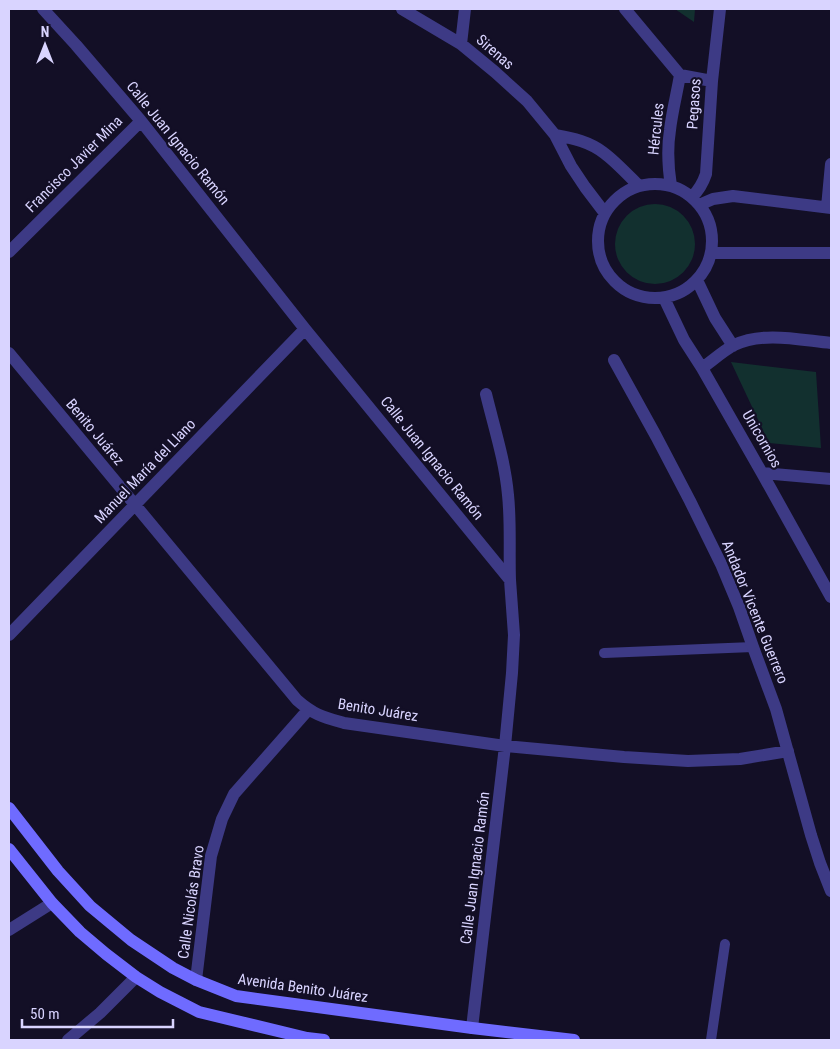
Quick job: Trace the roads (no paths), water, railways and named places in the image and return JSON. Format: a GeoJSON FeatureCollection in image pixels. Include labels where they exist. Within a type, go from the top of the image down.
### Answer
{"type":"FeatureCollection","features":[{"type":"Feature","properties":{"kind":"main road","name":"Avenida Benito Juárez"},"geometry":{"type":"LineString","coordinates":[[9,808],[58,871],[90,906],[131,940],[173,968],[196,980],[236,996],[574,1040]]}},
{"type":"Feature","properties":{"kind":"main road"},"geometry":{"type":"LineString","coordinates":[[9,849],[52,902],[80,932],[136,977],[160,992],[199,1012],[308,1038],[324,1040]]}},
{"type":"Feature","properties":{"kind":"street","name":"Calle Juan Ignacio Ramón"},"geometry":{"type":"LineString","coordinates":[[43,9],[141,121],[305,329],[510,580],[514,636],[512,673],[472,1028]]}},
{"type":"Feature","properties":{"kind":"street","name":"Sirenas"},"geometry":{"type":"LineString","coordinates":[[402,9],[461,44],[526,101],[555,135],[571,166],[604,212]]}},
{"type":"Feature","properties":{"kind":"street"},"geometry":{"type":"LineString","coordinates":[[461,44],[465,9]]}},
{"type":"Feature","properties":{"kind":"street"},"geometry":{"type":"LineString","coordinates":[[625,9],[680,75],[712,80]]}},
{"type":"Feature","properties":{"kind":"street","name":"Pegasos"},"geometry":{"type":"LineString","coordinates":[[696,201],[698,190],[706,174],[712,80],[720,9]]}},
{"type":"Feature","properties":{"kind":"street","name":"Hércules"},"geometry":{"type":"LineString","coordinates":[[671,186],[668,144],[680,75]]}},
{"type":"Feature","properties":{"kind":"street","name":"Francisco Javier Mina"},"geometry":{"type":"LineString","coordinates":[[9,252],[141,121]]}},
{"type":"Feature","properties":{"kind":"street"},"geometry":{"type":"LineString","coordinates":[[555,135],[573,138],[589,144],[604,153],[639,186]]}},
{"type":"Feature","properties":{"kind":"street"},"geometry":{"type":"LineString","coordinates":[[696,201],[733,196],[829,208],[831,164]]}},
{"type":"Feature","properties":{"kind":"street"},"geometry":{"type":"LineString","coordinates":[[655,183],[671,186],[696,201],[708,219],[712,236],[711,254],[706,268],[697,280],[682,292],[664,298],[638,296],[615,284],[600,262],[597,237],[604,212],[619,196],[639,186],[655,183]]}},
{"type":"Feature","properties":{"kind":"street"},"geometry":{"type":"LineString","coordinates":[[711,254],[831,253]]}},
{"type":"Feature","properties":{"kind":"street"},"geometry":{"type":"LineString","coordinates":[[697,280],[715,318],[732,346]]}},
{"type":"Feature","properties":{"kind":"street","name":"Unicornios"},"geometry":{"type":"LineString","coordinates":[[664,298],[684,340],[702,368],[831,597]]}},
{"type":"Feature","properties":{"kind":"street","name":"Manuel María del Llano"},"geometry":{"type":"LineString","coordinates":[[9,635],[305,329]]}},
{"type":"Feature","properties":{"kind":"street"},"geometry":{"type":"LineString","coordinates":[[702,368],[732,346],[750,339],[778,337],[831,343]]}},
{"type":"Feature","properties":{"kind":"street","name":"Benito Juárez"},"geometry":{"type":"LineString","coordinates":[[9,353],[297,700],[308,710],[344,723],[505,746],[624,757],[688,761],[740,760],[788,751]]}},
{"type":"Feature","properties":{"kind":"street","name":"Andador Vicente Guerrero"},"geometry":{"type":"LineString","coordinates":[[614,360],[656,436],[721,564],[739,607],[776,709],[811,835],[831,891]]}},
{"type":"Feature","properties":{"kind":"street"},"geometry":{"type":"LineString","coordinates":[[486,394],[500,450],[508,493],[510,580]]}},
{"type":"Feature","properties":{"kind":"street"},"geometry":{"type":"LineString","coordinates":[[762,473],[831,479]]}},
{"type":"Feature","properties":{"kind":"street","name":"Calle Nicolás Bravo"},"geometry":{"type":"LineString","coordinates":[[196,980],[211,856],[222,819],[234,794],[308,710]]}},
{"type":"Feature","properties":{"kind":"street"},"geometry":{"type":"LineString","coordinates":[[9,930],[52,902]]}},
{"type":"Feature","properties":{"kind":"street"},"geometry":{"type":"LineString","coordinates":[[68,1040],[100,1014],[136,977]]}},
{"type":"Feature","properties":{"kind":"lane"},"geometry":{"type":"LineString","coordinates":[[604,653],[752,647]]}},
{"type":"Feature","properties":{"kind":"lane"},"geometry":{"type":"LineString","coordinates":[[711,1040],[725,944]]}}]}
